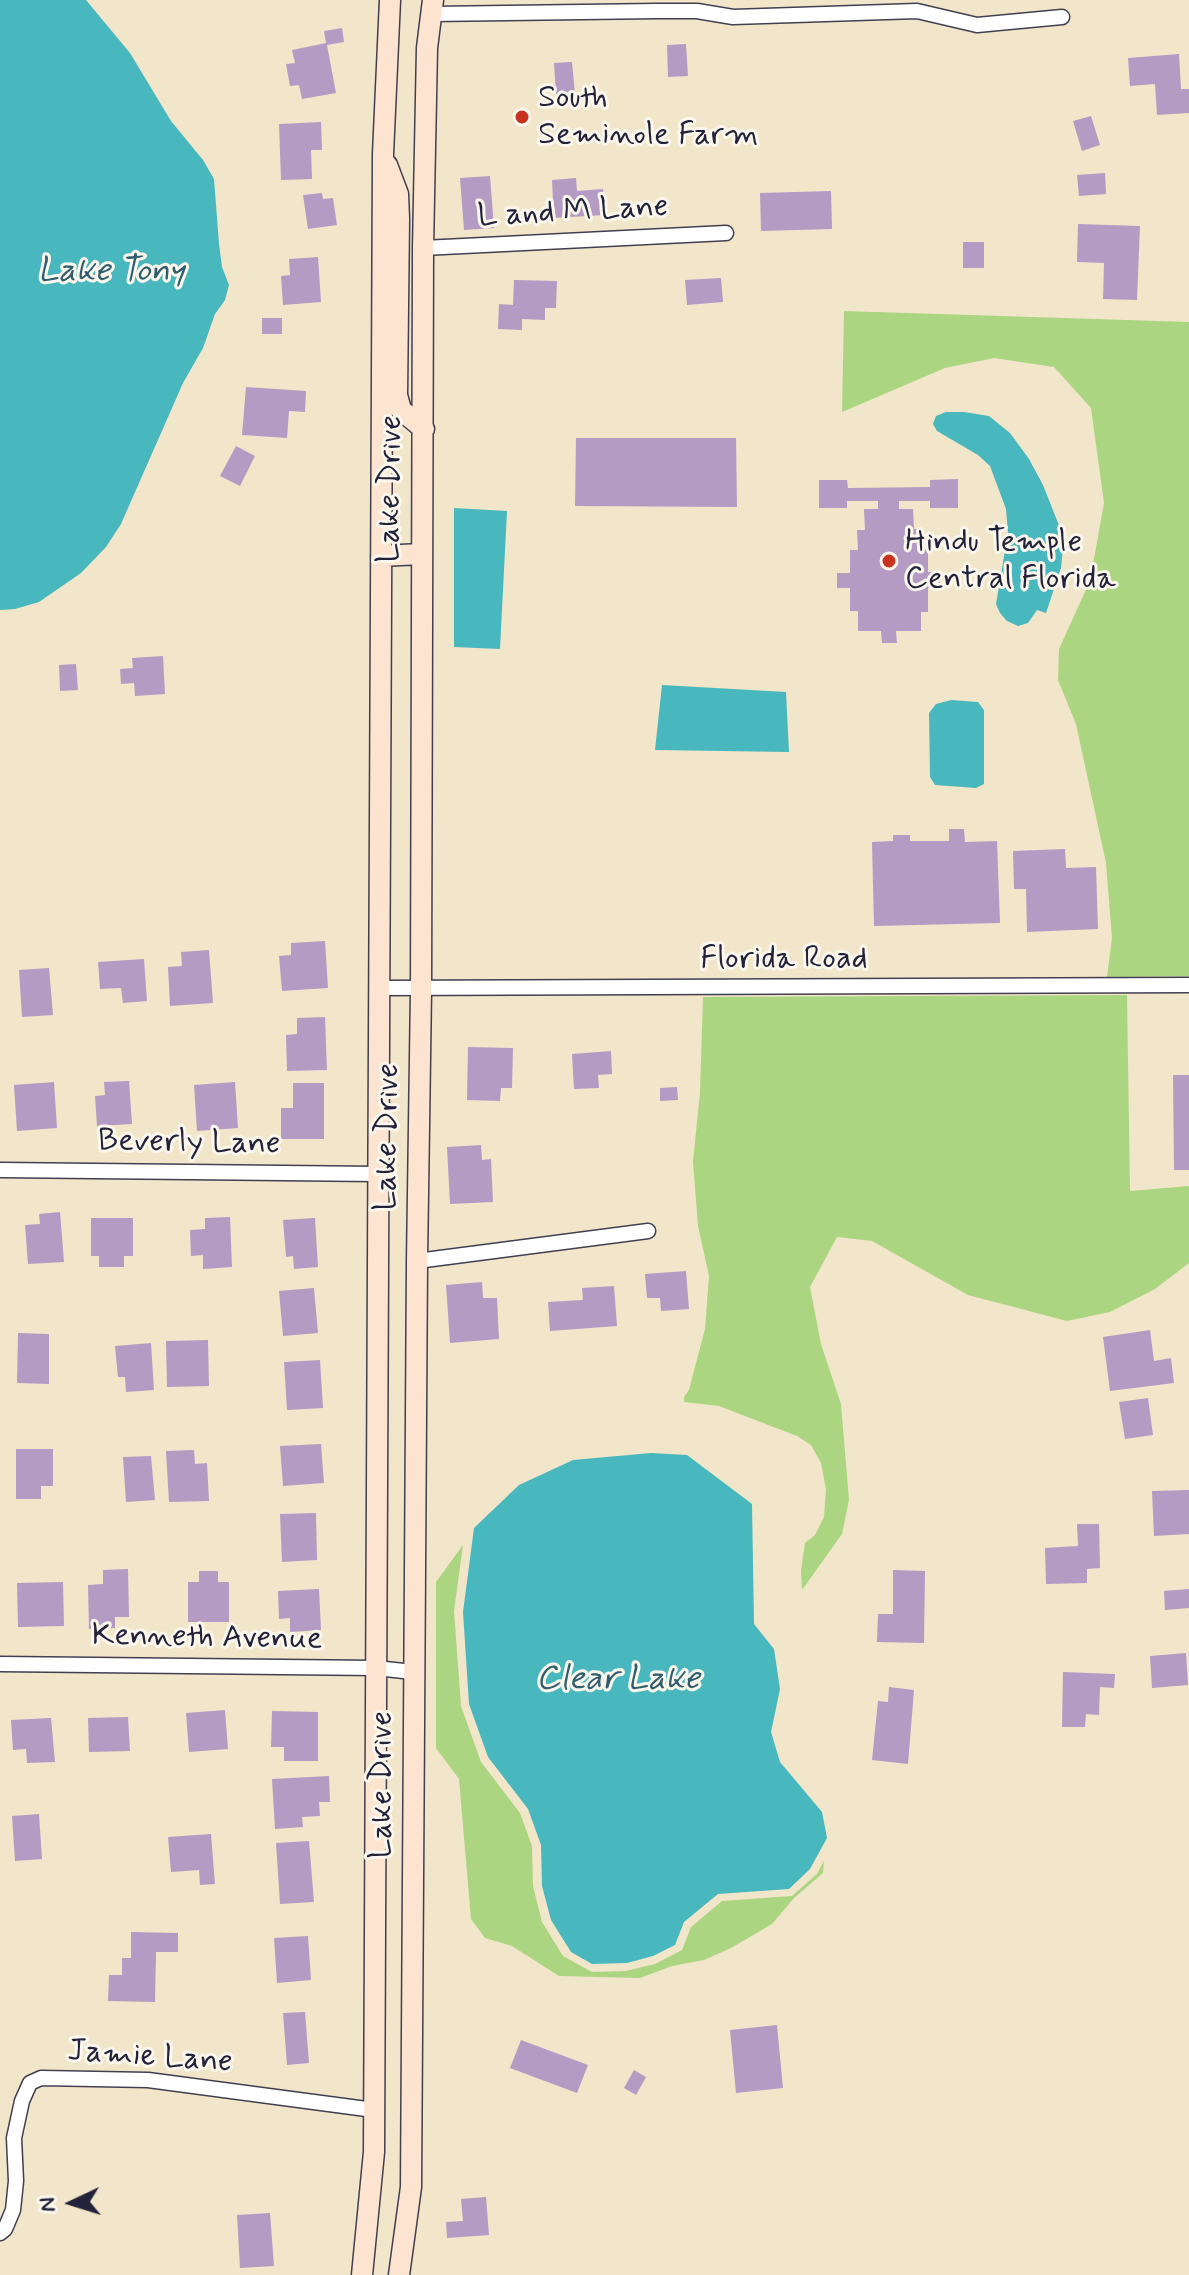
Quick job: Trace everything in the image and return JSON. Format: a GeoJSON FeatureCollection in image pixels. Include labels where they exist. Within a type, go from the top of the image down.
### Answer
{"type":"FeatureCollection","features":[{"type":"Feature","properties":{"kind":"main road","name":"Lake Drive"},"geometry":{"type":"LineString","coordinates":[[362,2275],[374,2152],[383,154],[390,0]]}},
{"type":"Feature","properties":{"kind":"main road","name":"Lake Drive"},"geometry":{"type":"LineString","coordinates":[[399,2275],[411,2187],[421,990],[423,248],[427,48],[432,7]]}},
{"type":"Feature","properties":{"kind":"main road"},"geometry":{"type":"LineString","coordinates":[[383,154],[398,194],[399,207],[397,395],[401,410],[409,420],[424,429]]}},
{"type":"Feature","properties":{"kind":"main road"},"geometry":{"type":"LineString","coordinates":[[381,556],[421,554]]}},
{"type":"Feature","properties":{"kind":"street"},"geometry":{"type":"LineString","coordinates":[[432,7],[684,11],[733,17],[917,11],[977,25],[1062,17]]}},
{"type":"Feature","properties":{"kind":"street","name":"L and M Lane"},"geometry":{"type":"LineString","coordinates":[[423,248],[726,233]]}},
{"type":"Feature","properties":{"kind":"street","name":"Florida Road"},"geometry":{"type":"LineString","coordinates":[[380,988],[1189,985]]}},
{"type":"Feature","properties":{"kind":"street","name":"Beverly Lane"},"geometry":{"type":"LineString","coordinates":[[0,1170],[377,1174]]}},
{"type":"Feature","properties":{"kind":"street"},"geometry":{"type":"LineString","coordinates":[[417,1261],[648,1231]]}},
{"type":"Feature","properties":{"kind":"street","name":"Kenneth Avenue"},"geometry":{"type":"LineString","coordinates":[[0,1664],[376,1668],[413,1672]]}},
{"type":"Feature","properties":{"kind":"street","name":"Jamie Lane"},"geometry":{"type":"LineString","coordinates":[[0,2233],[13,2210],[16,2181],[14,2138],[22,2101],[30,2083],[41,2078],[148,2080],[374,2110]]}},
{"type":"Feature","properties":{"kind":"green space"},"geometry":{"type":"Polygon","coordinates":[[[844,311],[1189,322],[1189,976],[1107,977],[1112,938],[1106,863],[1076,724],[1058,680],[1059,649],[1090,581],[1104,503],[1091,408],[1054,367],[994,358],[945,368],[842,412],[844,311]]]}},
{"type":"Feature","properties":{"kind":"green space"},"geometry":{"type":"Polygon","coordinates":[[[1127,995],[1130,1191],[1189,1186],[1189,1263],[1155,1289],[1110,1312],[1067,1321],[968,1295],[872,1241],[837,1237],[810,1287],[821,1344],[841,1404],[849,1500],[842,1534],[802,1590],[805,1543],[815,1535],[824,1517],[826,1489],[821,1463],[811,1445],[797,1436],[719,1406],[684,1402],[705,1329],[709,1276],[698,1226],[693,1162],[700,1092],[703,997],[1127,995]]]}},
{"type":"Feature","properties":{"kind":"green space"},"geometry":{"type":"Polygon","coordinates":[[[463,1545],[454,1611],[461,1706],[481,1762],[520,1813],[532,1846],[533,1886],[542,1922],[563,1956],[592,1972],[626,1971],[655,1964],[682,1950],[691,1927],[722,1901],[792,1896],[817,1874],[824,1861],[823,1873],[794,1898],[772,1924],[704,1960],[672,1966],[640,1978],[559,1976],[512,1946],[485,1938],[471,1919],[459,1779],[436,1748],[436,1582],[463,1545]]]}},
{"type":"Feature","properties":{"kind":"water","name":"Lake Tony"},"geometry":{"type":"Polygon","coordinates":[[[0,0],[86,0],[130,53],[171,121],[203,160],[214,179],[222,267],[229,285],[225,300],[215,314],[203,348],[183,383],[121,524],[106,547],[81,573],[39,602],[0,610],[0,0]]]}},
{"type":"Feature","properties":{"kind":"water"},"geometry":{"type":"Polygon","coordinates":[[[946,412],[989,416],[1010,433],[1043,485],[1064,538],[1061,568],[1046,613],[1037,610],[1028,623],[1018,626],[1007,621],[996,604],[1008,533],[1006,509],[990,466],[978,455],[937,431],[933,424],[936,416],[946,412]]]}},
{"type":"Feature","properties":{"kind":"water"},"geometry":{"type":"Polygon","coordinates":[[[454,508],[507,511],[500,649],[454,647],[454,508]]]}},
{"type":"Feature","properties":{"kind":"water"},"geometry":{"type":"Polygon","coordinates":[[[662,685],[786,692],[789,752],[655,750],[662,685]]]}},
{"type":"Feature","properties":{"kind":"water"},"geometry":{"type":"Polygon","coordinates":[[[951,700],[978,702],[984,710],[984,784],[976,788],[935,785],[930,777],[929,713],[936,704],[951,700]]]}},
{"type":"Feature","properties":{"kind":"water","name":"Clear Lake"},"geometry":{"type":"Polygon","coordinates":[[[651,1453],[687,1455],[752,1504],[754,1624],[774,1649],[780,1689],[771,1732],[780,1762],[822,1812],[827,1838],[810,1869],[789,1889],[718,1894],[684,1922],[675,1945],[653,1956],[627,1963],[592,1964],[571,1952],[551,1920],[542,1886],[541,1845],[528,1809],[488,1757],[469,1704],[463,1612],[474,1528],[519,1485],[573,1460],[651,1453]]]}},
{"type":"Feature","properties":{"kind":"building"},"geometry":{"type":"Polygon","coordinates":[[[342,28],[344,42],[327,45],[336,93],[302,99],[299,85],[290,86],[286,64],[295,63],[292,50],[326,43],[324,31],[342,28]]]}},
{"type":"Feature","properties":{"kind":"building"},"geometry":{"type":"Polygon","coordinates":[[[686,44],[688,76],[668,77],[667,45],[686,44]]]}},
{"type":"Feature","properties":{"kind":"building"},"geometry":{"type":"Polygon","coordinates":[[[1179,54],[1181,89],[1189,89],[1189,113],[1157,115],[1155,84],[1130,86],[1128,58],[1179,54]]]}},
{"type":"Feature","properties":{"kind":"building"},"geometry":{"type":"Polygon","coordinates":[[[572,62],[575,94],[556,95],[554,63],[572,62]]]}},
{"type":"Feature","properties":{"kind":"building"},"geometry":{"type":"Polygon","coordinates":[[[1091,116],[1100,145],[1082,151],[1073,121],[1091,116]]]}},
{"type":"Feature","properties":{"kind":"building"},"geometry":{"type":"Polygon","coordinates":[[[321,122],[322,150],[311,150],[312,179],[281,180],[279,124],[321,122]]]}},
{"type":"Feature","properties":{"kind":"building"},"geometry":{"type":"Polygon","coordinates":[[[1105,173],[1106,194],[1079,196],[1077,175],[1105,173]]]}},
{"type":"Feature","properties":{"kind":"building"},"geometry":{"type":"Polygon","coordinates":[[[490,176],[494,228],[464,230],[460,178],[490,176]]]}},
{"type":"Feature","properties":{"kind":"building"},"geometry":{"type":"Polygon","coordinates":[[[576,178],[577,191],[603,189],[604,215],[554,218],[552,180],[576,178]]]}},
{"type":"Feature","properties":{"kind":"building"},"geometry":{"type":"Polygon","coordinates":[[[831,191],[832,229],[761,231],[760,193],[831,191]]]}},
{"type":"Feature","properties":{"kind":"building"},"geometry":{"type":"Polygon","coordinates":[[[322,193],[323,199],[333,198],[337,225],[308,229],[303,195],[322,193]]]}},
{"type":"Feature","properties":{"kind":"building"},"geometry":{"type":"Polygon","coordinates":[[[1078,224],[1140,226],[1137,300],[1103,299],[1104,263],[1077,262],[1078,224]]]}},
{"type":"Feature","properties":{"kind":"building"},"geometry":{"type":"Polygon","coordinates":[[[963,242],[984,242],[984,268],[963,268],[963,242]]]}},
{"type":"Feature","properties":{"kind":"building"},"geometry":{"type":"Polygon","coordinates":[[[318,257],[321,302],[283,305],[281,276],[290,275],[289,259],[318,257]]]}},
{"type":"Feature","properties":{"kind":"building"},"geometry":{"type":"Polygon","coordinates":[[[721,278],[723,302],[687,305],[685,280],[721,278]]]}},
{"type":"Feature","properties":{"kind":"building"},"geometry":{"type":"Polygon","coordinates":[[[514,280],[557,281],[556,308],[545,308],[545,320],[522,319],[522,330],[498,329],[499,304],[513,305],[514,280]]]}},
{"type":"Feature","properties":{"kind":"building"},"geometry":{"type":"Polygon","coordinates":[[[262,318],[282,318],[282,334],[262,334],[262,318]]]}},
{"type":"Feature","properties":{"kind":"building"},"geometry":{"type":"Polygon","coordinates":[[[246,387],[306,391],[305,412],[289,411],[287,438],[242,435],[246,387]]]}},
{"type":"Feature","properties":{"kind":"building"},"geometry":{"type":"Polygon","coordinates":[[[576,438],[736,438],[737,507],[575,506],[576,438]]]}},
{"type":"Feature","properties":{"kind":"building"},"geometry":{"type":"Polygon","coordinates":[[[236,446],[255,456],[240,486],[220,476],[236,446]]]}},
{"type":"Feature","properties":{"kind":"building","name":"Hindu Temple Central Florida"},"geometry":{"type":"Polygon","coordinates":[[[958,479],[958,508],[930,508],[930,501],[899,501],[899,509],[913,509],[914,529],[921,529],[921,549],[928,549],[928,572],[940,572],[940,588],[928,588],[928,612],[921,612],[921,631],[896,631],[897,643],[882,643],[881,631],[858,631],[858,611],[850,611],[850,588],[837,588],[837,573],[850,573],[850,550],[858,550],[857,530],[865,530],[864,509],[878,509],[878,501],[847,501],[847,508],[819,508],[819,480],[847,480],[848,488],[930,487],[930,480],[958,479]]]}},
{"type":"Feature","properties":{"kind":"building"},"geometry":{"type":"Polygon","coordinates":[[[163,656],[165,694],[135,696],[134,683],[121,684],[120,669],[133,668],[132,658],[163,656]]]}},
{"type":"Feature","properties":{"kind":"building"},"geometry":{"type":"Polygon","coordinates":[[[76,664],[78,690],[60,691],[59,665],[76,664]]]}},
{"type":"Feature","properties":{"kind":"building"},"geometry":{"type":"Polygon","coordinates":[[[949,829],[964,829],[965,842],[997,841],[1000,923],[874,926],[872,842],[893,841],[893,835],[910,835],[910,841],[949,841],[949,829]]]}},
{"type":"Feature","properties":{"kind":"building"},"geometry":{"type":"Polygon","coordinates":[[[1065,849],[1066,868],[1096,867],[1098,929],[1027,932],[1026,889],[1014,889],[1013,851],[1065,849]]]}},
{"type":"Feature","properties":{"kind":"building"},"geometry":{"type":"Polygon","coordinates":[[[325,941],[328,988],[282,991],[279,956],[291,955],[291,943],[325,941]]]}},
{"type":"Feature","properties":{"kind":"building"},"geometry":{"type":"Polygon","coordinates":[[[209,950],[213,1003],[170,1006],[168,967],[182,966],[181,952],[209,950]]]}},
{"type":"Feature","properties":{"kind":"building"},"geometry":{"type":"Polygon","coordinates":[[[144,959],[147,1001],[123,1003],[121,988],[100,989],[98,962],[144,959]]]}},
{"type":"Feature","properties":{"kind":"building"},"geometry":{"type":"Polygon","coordinates":[[[49,968],[53,1015],[22,1017],[19,970],[49,968]]]}},
{"type":"Feature","properties":{"kind":"building"},"geometry":{"type":"Polygon","coordinates":[[[325,1017],[327,1070],[287,1071],[286,1035],[297,1034],[297,1018],[325,1017]]]}},
{"type":"Feature","properties":{"kind":"building"},"geometry":{"type":"Polygon","coordinates":[[[468,1047],[513,1048],[512,1088],[501,1088],[500,1101],[467,1100],[468,1047]]]}},
{"type":"Feature","properties":{"kind":"building"},"geometry":{"type":"Polygon","coordinates":[[[611,1051],[612,1074],[598,1075],[599,1088],[574,1089],[572,1054],[611,1051]]]}},
{"type":"Feature","properties":{"kind":"building"},"geometry":{"type":"Polygon","coordinates":[[[1173,1075],[1189,1075],[1189,1170],[1174,1170],[1173,1075]]]}},
{"type":"Feature","properties":{"kind":"building"},"geometry":{"type":"Polygon","coordinates":[[[129,1081],[132,1124],[97,1126],[95,1096],[105,1095],[104,1082],[129,1081]]]}},
{"type":"Feature","properties":{"kind":"building"},"geometry":{"type":"Polygon","coordinates":[[[54,1082],[57,1128],[17,1131],[14,1085],[54,1082]]]}},
{"type":"Feature","properties":{"kind":"building"},"geometry":{"type":"Polygon","coordinates":[[[235,1082],[238,1128],[197,1131],[194,1085],[235,1082]]]}},
{"type":"Feature","properties":{"kind":"building"},"geometry":{"type":"Polygon","coordinates":[[[293,1083],[324,1083],[324,1139],[281,1139],[281,1108],[293,1108],[293,1083]]]}},
{"type":"Feature","properties":{"kind":"building"},"geometry":{"type":"Polygon","coordinates":[[[677,1087],[678,1100],[660,1101],[660,1088],[677,1087]]]}},
{"type":"Feature","properties":{"kind":"building"},"geometry":{"type":"Polygon","coordinates":[[[481,1145],[482,1160],[491,1159],[493,1202],[450,1204],[447,1147],[481,1145]]]}},
{"type":"Feature","properties":{"kind":"building"},"geometry":{"type":"Polygon","coordinates":[[[60,1212],[64,1262],[28,1264],[25,1225],[40,1224],[39,1214],[60,1212]]]}},
{"type":"Feature","properties":{"kind":"building"},"geometry":{"type":"Polygon","coordinates":[[[230,1217],[232,1267],[203,1269],[203,1255],[191,1256],[190,1230],[205,1229],[205,1218],[230,1217]]]}},
{"type":"Feature","properties":{"kind":"building"},"geometry":{"type":"Polygon","coordinates":[[[91,1218],[133,1218],[133,1256],[124,1256],[124,1267],[99,1267],[99,1256],[91,1256],[91,1218]]]}},
{"type":"Feature","properties":{"kind":"building"},"geometry":{"type":"Polygon","coordinates":[[[315,1218],[318,1267],[294,1269],[293,1256],[286,1257],[283,1220],[315,1218]]]}},
{"type":"Feature","properties":{"kind":"building"},"geometry":{"type":"Polygon","coordinates":[[[686,1271],[689,1309],[661,1311],[660,1298],[647,1298],[645,1274],[686,1271]]]}},
{"type":"Feature","properties":{"kind":"building"},"geometry":{"type":"Polygon","coordinates":[[[482,1282],[483,1298],[497,1298],[499,1339],[450,1343],[446,1285],[482,1282]]]}},
{"type":"Feature","properties":{"kind":"building"},"geometry":{"type":"Polygon","coordinates":[[[614,1286],[617,1326],[550,1331],[548,1302],[583,1300],[582,1288],[614,1286]]]}},
{"type":"Feature","properties":{"kind":"building"},"geometry":{"type":"Polygon","coordinates":[[[314,1288],[318,1333],[283,1336],[279,1291],[314,1288]]]}},
{"type":"Feature","properties":{"kind":"building"},"geometry":{"type":"Polygon","coordinates":[[[1150,1330],[1154,1361],[1171,1358],[1174,1383],[1110,1391],[1103,1337],[1150,1330]]]}},
{"type":"Feature","properties":{"kind":"building"},"geometry":{"type":"Polygon","coordinates":[[[18,1333],[49,1334],[49,1384],[17,1383],[18,1333]]]}},
{"type":"Feature","properties":{"kind":"building"},"geometry":{"type":"Polygon","coordinates":[[[208,1340],[209,1386],[167,1387],[166,1341],[208,1340]]]}},
{"type":"Feature","properties":{"kind":"building"},"geometry":{"type":"Polygon","coordinates":[[[151,1343],[154,1390],[126,1392],[125,1377],[118,1377],[115,1346],[151,1343]]]}},
{"type":"Feature","properties":{"kind":"building"},"geometry":{"type":"Polygon","coordinates":[[[320,1360],[323,1408],[287,1410],[284,1362],[320,1360]]]}},
{"type":"Feature","properties":{"kind":"building"},"geometry":{"type":"Polygon","coordinates":[[[1148,1398],[1153,1435],[1125,1439],[1119,1402],[1148,1398]]]}},
{"type":"Feature","properties":{"kind":"building"},"geometry":{"type":"Polygon","coordinates":[[[321,1444],[324,1483],[283,1486],[280,1446],[321,1444]]]}},
{"type":"Feature","properties":{"kind":"building"},"geometry":{"type":"Polygon","coordinates":[[[16,1449],[53,1449],[53,1486],[41,1486],[41,1499],[16,1499],[16,1449]]]}},
{"type":"Feature","properties":{"kind":"building"},"geometry":{"type":"Polygon","coordinates":[[[194,1450],[195,1464],[207,1463],[209,1501],[169,1502],[166,1451],[194,1450]]]}},
{"type":"Feature","properties":{"kind":"building"},"geometry":{"type":"Polygon","coordinates":[[[151,1456],[155,1500],[126,1502],[123,1457],[151,1456]]]}},
{"type":"Feature","properties":{"kind":"building"},"geometry":{"type":"Polygon","coordinates":[[[1189,1490],[1189,1534],[1154,1536],[1152,1491],[1189,1490]]]}},
{"type":"Feature","properties":{"kind":"building"},"geometry":{"type":"Polygon","coordinates":[[[316,1513],[317,1560],[282,1562],[280,1514],[316,1513]]]}},
{"type":"Feature","properties":{"kind":"building"},"geometry":{"type":"Polygon","coordinates":[[[1077,1524],[1099,1524],[1100,1568],[1087,1569],[1087,1583],[1046,1584],[1045,1548],[1078,1546],[1077,1524]]]}},
{"type":"Feature","properties":{"kind":"building"},"geometry":{"type":"Polygon","coordinates":[[[128,1569],[129,1617],[115,1617],[115,1628],[89,1629],[88,1585],[103,1584],[103,1570],[128,1569]]]}},
{"type":"Feature","properties":{"kind":"building"},"geometry":{"type":"Polygon","coordinates":[[[893,1570],[925,1571],[924,1643],[877,1642],[878,1614],[893,1614],[893,1570]]]}},
{"type":"Feature","properties":{"kind":"building"},"geometry":{"type":"Polygon","coordinates":[[[199,1571],[218,1571],[218,1582],[229,1582],[229,1622],[188,1622],[188,1582],[199,1582],[199,1571]]]}},
{"type":"Feature","properties":{"kind":"building"},"geometry":{"type":"Polygon","coordinates":[[[63,1582],[64,1626],[18,1627],[17,1583],[63,1582]]]}},
{"type":"Feature","properties":{"kind":"building"},"geometry":{"type":"Polygon","coordinates":[[[319,1589],[321,1630],[290,1632],[290,1618],[279,1619],[278,1591],[319,1589]]]}},
{"type":"Feature","properties":{"kind":"building"},"geometry":{"type":"Polygon","coordinates":[[[1189,1589],[1189,1608],[1165,1610],[1164,1591],[1189,1589]]]}},
{"type":"Feature","properties":{"kind":"building"},"geometry":{"type":"Polygon","coordinates":[[[1186,1653],[1188,1685],[1152,1688],[1150,1656],[1186,1653]]]}},
{"type":"Feature","properties":{"kind":"building"},"geometry":{"type":"Polygon","coordinates":[[[1063,1672],[1115,1674],[1114,1688],[1100,1687],[1099,1715],[1086,1714],[1085,1727],[1062,1727],[1063,1672]]]}},
{"type":"Feature","properties":{"kind":"building"},"geometry":{"type":"Polygon","coordinates":[[[889,1687],[914,1690],[908,1764],[872,1760],[878,1701],[888,1702],[889,1687]]]}},
{"type":"Feature","properties":{"kind":"building"},"geometry":{"type":"Polygon","coordinates":[[[225,1710],[228,1749],[189,1752],[186,1713],[225,1710]]]}},
{"type":"Feature","properties":{"kind":"building"},"geometry":{"type":"Polygon","coordinates":[[[272,1711],[318,1712],[318,1761],[284,1761],[284,1747],[271,1747],[272,1711]]]}},
{"type":"Feature","properties":{"kind":"building"},"geometry":{"type":"Polygon","coordinates":[[[128,1717],[130,1751],[89,1752],[88,1718],[128,1717]]]}},
{"type":"Feature","properties":{"kind":"building"},"geometry":{"type":"Polygon","coordinates":[[[51,1718],[55,1762],[27,1763],[26,1749],[13,1750],[11,1720],[51,1718]]]}},
{"type":"Feature","properties":{"kind":"building"},"geometry":{"type":"Polygon","coordinates":[[[329,1776],[330,1802],[319,1802],[320,1816],[302,1817],[303,1827],[275,1829],[272,1779],[329,1776]]]}},
{"type":"Feature","properties":{"kind":"building"},"geometry":{"type":"Polygon","coordinates":[[[39,1814],[42,1859],[15,1861],[12,1816],[39,1814]]]}},
{"type":"Feature","properties":{"kind":"building"},"geometry":{"type":"Polygon","coordinates":[[[211,1834],[215,1884],[200,1885],[199,1870],[171,1872],[168,1837],[211,1834]]]}},
{"type":"Feature","properties":{"kind":"building"},"geometry":{"type":"Polygon","coordinates":[[[309,1841],[314,1902],[280,1904],[276,1843],[309,1841]]]}},
{"type":"Feature","properties":{"kind":"building"},"geometry":{"type":"Polygon","coordinates":[[[131,1932],[178,1933],[178,1952],[156,1952],[155,2002],[108,2001],[109,1975],[122,1975],[122,1958],[131,1958],[131,1932]]]}},
{"type":"Feature","properties":{"kind":"building"},"geometry":{"type":"Polygon","coordinates":[[[308,1936],[311,1980],[277,1983],[274,1938],[308,1936]]]}},
{"type":"Feature","properties":{"kind":"building"},"geometry":{"type":"Polygon","coordinates":[[[305,2012],[309,2063],[287,2065],[283,2013],[305,2012]]]}},
{"type":"Feature","properties":{"kind":"building"},"geometry":{"type":"Polygon","coordinates":[[[777,2025],[783,2088],[736,2093],[730,2030],[777,2025]]]}},
{"type":"Feature","properties":{"kind":"building"},"geometry":{"type":"Polygon","coordinates":[[[521,2040],[588,2065],[577,2093],[510,2068],[521,2040]]]}},
{"type":"Feature","properties":{"kind":"building"},"geometry":{"type":"Polygon","coordinates":[[[634,2070],[646,2077],[636,2095],[624,2088],[634,2070]]]}},
{"type":"Feature","properties":{"kind":"building"},"geometry":{"type":"Polygon","coordinates":[[[486,2197],[489,2235],[447,2238],[446,2222],[463,2221],[461,2199],[486,2197]]]}},
{"type":"Feature","properties":{"kind":"building"},"geometry":{"type":"Polygon","coordinates":[[[270,2213],[274,2266],[240,2268],[237,2215],[270,2213]]]}},
{"type":"Feature","properties":{"kind":"place","name":"South Seminole Farm"},"geometry":{"type":"Point","coordinates":[522,117]}},
{"type":"Feature","properties":{"kind":"place","name":"Hindu Temple Central Florida"},"geometry":{"type":"Point","coordinates":[889,561]}}]}
